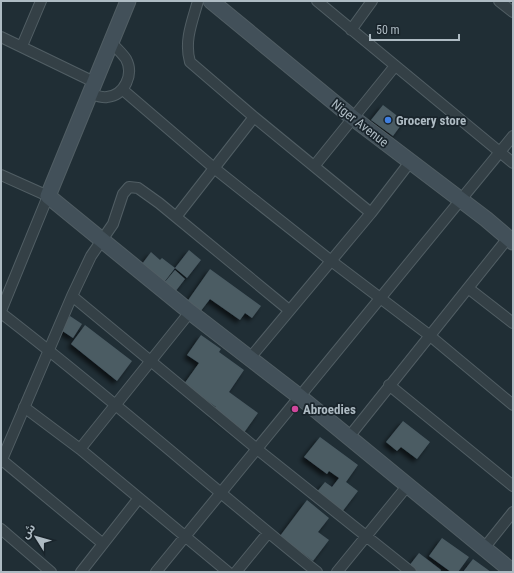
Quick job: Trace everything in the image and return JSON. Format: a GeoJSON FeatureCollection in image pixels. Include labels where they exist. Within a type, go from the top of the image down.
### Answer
{"type":"FeatureCollection","features":[{"type":"Feature","properties":{"kind":"street"},"geometry":{"type":"LineString","coordinates":[[22,46],[41,1]]}},
{"type":"Feature","properties":{"kind":"street"},"geometry":{"type":"LineString","coordinates":[[128,1],[91,88],[1,312],[48,349],[220,494],[317,572]]}},
{"type":"Feature","properties":{"kind":"street"},"geometry":{"type":"LineString","coordinates":[[198,1],[188,38],[190,62],[254,117],[315,165],[371,213]]}},
{"type":"Feature","properties":{"kind":"street","name":"Niger Avenue"},"geometry":{"type":"LineString","coordinates":[[211,1],[353,118],[511,240]]}},
{"type":"Feature","properties":{"kind":"street"},"geometry":{"type":"LineString","coordinates":[[317,1],[513,163]]}},
{"type":"Feature","properties":{"kind":"street"},"geometry":{"type":"LineString","coordinates":[[351,30],[372,1]]}},
{"type":"Feature","properties":{"kind":"street"},"geometry":{"type":"LineString","coordinates":[[499,1],[513,12]]}},
{"type":"Feature","properties":{"kind":"street"},"geometry":{"type":"LineString","coordinates":[[1,37],[22,46],[108,97],[123,90],[128,75],[125,58],[111,42]]}},
{"type":"Feature","properties":{"kind":"street"},"geometry":{"type":"LineString","coordinates":[[315,165],[396,66]]}},
{"type":"Feature","properties":{"kind":"street"},"geometry":{"type":"LineString","coordinates":[[123,90],[214,168],[429,336],[513,405]]}},
{"type":"Feature","properties":{"kind":"street"},"geometry":{"type":"LineString","coordinates":[[176,217],[254,117]]}},
{"type":"Feature","properties":{"kind":"street"},"geometry":{"type":"LineString","coordinates":[[156,572],[513,136]]}},
{"type":"Feature","properties":{"kind":"street"},"geometry":{"type":"LineString","coordinates":[[250,358],[330,260],[371,213],[410,162]]}},
{"type":"Feature","properties":{"kind":"street"},"geometry":{"type":"LineString","coordinates":[[1,175],[48,196],[190,312],[300,397],[348,438],[485,547],[513,572]]}},
{"type":"Feature","properties":{"kind":"street"},"geometry":{"type":"LineString","coordinates":[[102,544],[2,461],[48,349],[72,296],[91,256],[113,224],[123,194],[129,187],[132,186],[142,191],[289,310]]}},
{"type":"Feature","properties":{"kind":"street"},"geometry":{"type":"LineString","coordinates":[[348,438],[468,288],[511,240]]}},
{"type":"Feature","properties":{"kind":"street"},"geometry":{"type":"LineString","coordinates":[[468,288],[513,323]]}},
{"type":"Feature","properties":{"kind":"street"},"geometry":{"type":"LineString","coordinates":[[72,296],[257,449],[366,534],[411,572]]}},
{"type":"Feature","properties":{"kind":"street"},"geometry":{"type":"LineString","coordinates":[[80,449],[190,312]]}},
{"type":"Feature","properties":{"kind":"street"},"geometry":{"type":"LineString","coordinates":[[389,385],[513,486]]}},
{"type":"Feature","properties":{"kind":"street"},"geometry":{"type":"LineString","coordinates":[[24,407],[80,449],[228,572]]}},
{"type":"Feature","properties":{"kind":"street"},"geometry":{"type":"LineString","coordinates":[[337,572],[366,534],[408,485]]}},
{"type":"Feature","properties":{"kind":"street"},"geometry":{"type":"LineString","coordinates":[[81,572],[139,498]]}},
{"type":"Feature","properties":{"kind":"street"},"geometry":{"type":"LineString","coordinates":[[485,547],[513,512]]}},
{"type":"Feature","properties":{"kind":"street"},"geometry":{"type":"LineString","coordinates":[[1,529],[51,572]]}},
{"type":"Feature","properties":{"kind":"street"},"geometry":{"type":"LineString","coordinates":[[236,572],[268,533]]}},
{"type":"Feature","properties":{"kind":"building","name":"Grocery store"},"geometry":{"type":"Polygon","coordinates":[[[383,105],[404,121],[393,136],[371,120],[383,105]]]}},
{"type":"Feature","properties":{"kind":"building"},"geometry":{"type":"Polygon","coordinates":[[[189,250],[201,260],[187,278],[175,268],[189,250]]]}},
{"type":"Feature","properties":{"kind":"building"},"geometry":{"type":"Polygon","coordinates":[[[151,252],[160,260],[162,258],[175,268],[162,285],[139,268],[151,252]]]}},
{"type":"Feature","properties":{"kind":"building"},"geometry":{"type":"Polygon","coordinates":[[[210,269],[261,306],[252,318],[245,313],[240,320],[210,299],[197,316],[184,306],[210,269]]]}},
{"type":"Feature","properties":{"kind":"building"},"geometry":{"type":"Polygon","coordinates":[[[175,270],[185,279],[175,292],[164,283],[175,270]]]}},
{"type":"Feature","properties":{"kind":"building"},"geometry":{"type":"Polygon","coordinates":[[[70,316],[82,324],[73,338],[61,330],[70,316]]]}},
{"type":"Feature","properties":{"kind":"building"},"geometry":{"type":"Polygon","coordinates":[[[85,325],[132,361],[117,381],[71,344],[85,325]]]}},
{"type":"Feature","properties":{"kind":"building"},"geometry":{"type":"Polygon","coordinates":[[[201,335],[221,349],[219,352],[244,370],[229,392],[258,413],[243,434],[213,412],[216,407],[184,384],[199,363],[187,355],[201,335]]]}},
{"type":"Feature","properties":{"kind":"building"},"geometry":{"type":"Polygon","coordinates":[[[403,421],[430,442],[417,459],[401,447],[397,451],[386,442],[403,421]]]}},
{"type":"Feature","properties":{"kind":"building"},"geometry":{"type":"Polygon","coordinates":[[[320,437],[358,465],[346,482],[358,491],[342,512],[316,493],[325,482],[332,487],[339,478],[329,471],[327,474],[304,457],[320,437]]]}},
{"type":"Feature","properties":{"kind":"building"},"geometry":{"type":"Polygon","coordinates":[[[307,500],[329,518],[318,532],[329,540],[313,561],[280,536],[307,500]]]}},
{"type":"Feature","properties":{"kind":"building"},"geometry":{"type":"Polygon","coordinates":[[[442,538],[469,557],[458,572],[451,572],[429,556],[442,538]]]}},
{"type":"Feature","properties":{"kind":"building"},"geometry":{"type":"Polygon","coordinates":[[[419,553],[441,570],[440,572],[417,572],[409,566],[419,553]]]}},
{"type":"Feature","properties":{"kind":"building"},"geometry":{"type":"Polygon","coordinates":[[[473,559],[491,572],[463,572],[473,559]]]}},
{"type":"Feature","properties":{"kind":"place","name":"Grocery store"},"geometry":{"type":"Point","coordinates":[388,120]}},
{"type":"Feature","properties":{"kind":"place","name":"Abroedies"},"geometry":{"type":"Point","coordinates":[295,409]}}]}
